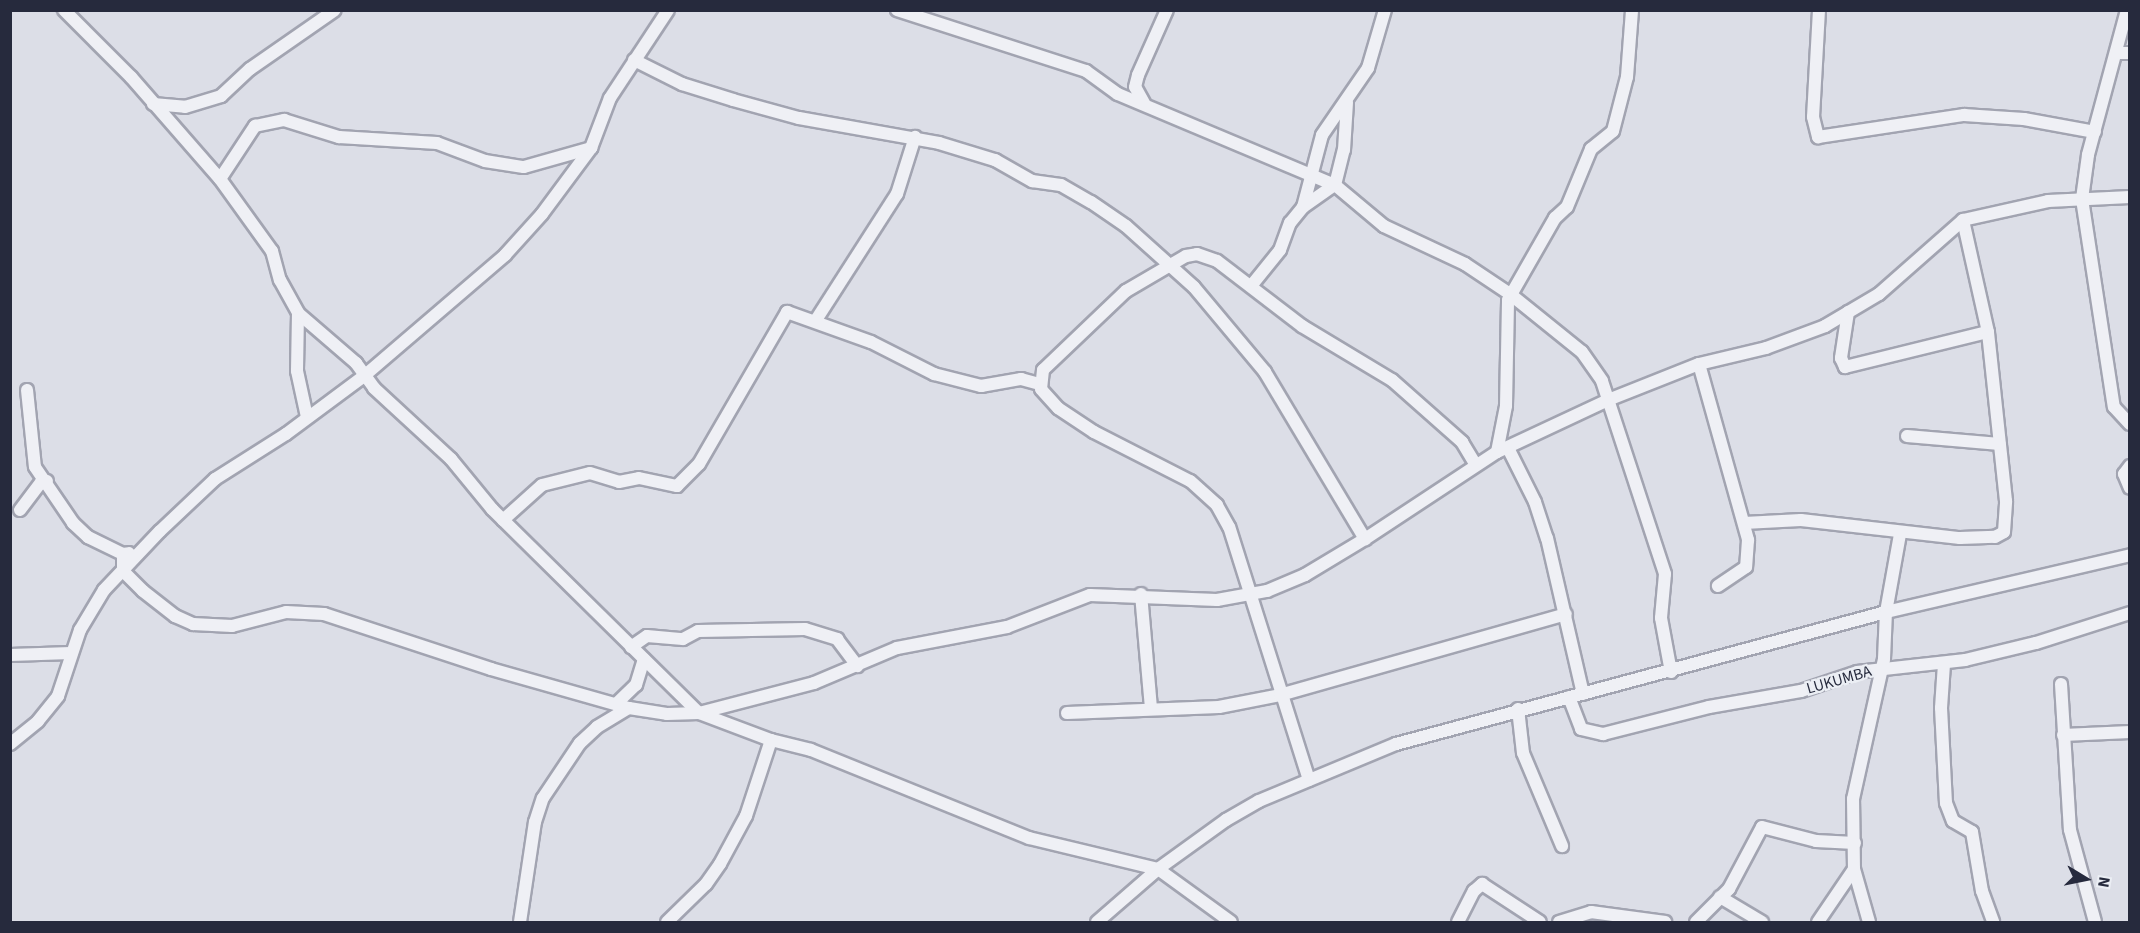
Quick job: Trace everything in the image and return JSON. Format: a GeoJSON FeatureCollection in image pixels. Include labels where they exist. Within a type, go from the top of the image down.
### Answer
{"type":"FeatureCollection","features":[{"type":"Feature","properties":{"kind":"street"},"geometry":{"type":"LineString","coordinates":[[64,10],[220,179],[272,251],[280,280],[298,313],[356,363],[364,376],[442,450],[503,520],[699,713],[771,740],[803,747],[1029,838],[1158,869],[1231,922]]}},
{"type":"Feature","properties":{"kind":"street"},"geometry":{"type":"LineString","coordinates":[[153,104],[185,107],[221,96],[250,69],[335,10]]}},
{"type":"Feature","properties":{"kind":"street"},"geometry":{"type":"LineString","coordinates":[[10,744],[58,696],[71,653],[104,590],[140,551],[215,479],[364,376],[505,255],[542,214],[591,148],[610,98],[668,10]]}},
{"type":"Feature","properties":{"kind":"street"},"geometry":{"type":"LineString","coordinates":[[897,10],[1086,71],[1118,94],[1335,185],[1384,226],[1465,264],[1510,294],[1593,363],[1608,400],[1665,574],[1661,618],[1671,672]]}},
{"type":"Feature","properties":{"kind":"street"},"geometry":{"type":"LineString","coordinates":[[1144,103],[1135,87],[1138,75],[1167,10]]}},
{"type":"Feature","properties":{"kind":"street"},"geometry":{"type":"LineString","coordinates":[[1303,207],[1322,135],[1347,102],[1372,59],[1385,10]]}},
{"type":"Feature","properties":{"kind":"street"},"geometry":{"type":"LineString","coordinates":[[1583,694],[1566,614],[1535,502],[1503,450],[1506,406],[1505,319],[1510,294],[1555,218],[1567,207],[1591,149],[1613,131],[1627,77],[1632,10]]}},
{"type":"Feature","properties":{"kind":"street"},"geometry":{"type":"LineString","coordinates":[[1819,10],[1813,117],[1818,137],[1965,115],[2024,119],[2095,132]]}},
{"type":"Feature","properties":{"kind":"street"},"geometry":{"type":"LineString","coordinates":[[2127,10],[2123,53],[2095,132],[2082,199],[2115,407],[2130,424]]}},
{"type":"Feature","properties":{"kind":"street"},"geometry":{"type":"LineString","coordinates":[[634,60],[682,84],[733,100],[799,118],[915,137],[994,160],[1032,181],[1072,190],[1126,226],[1172,266],[1265,372],[1365,539]]}},
{"type":"Feature","properties":{"kind":"street"},"geometry":{"type":"LineString","coordinates":[[1251,286],[1280,250],[1290,223],[1303,207],[1335,185],[1344,150],[1347,102]]}},
{"type":"Feature","properties":{"kind":"street"},"geometry":{"type":"LineString","coordinates":[[220,179],[249,132],[275,121],[339,137],[437,143],[485,161],[524,167],[591,148]]}},
{"type":"Feature","properties":{"kind":"street"},"geometry":{"type":"LineString","coordinates":[[816,320],[897,194],[915,137]]}},
{"type":"Feature","properties":{"kind":"street"},"geometry":{"type":"LineString","coordinates":[[123,554],[123,571],[164,609],[193,624],[232,626],[286,612],[324,614],[502,672],[629,708],[667,714],[699,713],[814,683],[897,648],[1007,627],[1073,598],[1141,594],[1217,600],[1250,596],[1305,575],[1365,539],[1476,465],[1608,400],[1699,364],[1800,337],[1848,312],[1892,283],[1963,220],[2017,206],[2082,199],[2130,197]]}},
{"type":"Feature","properties":{"kind":"street"},"geometry":{"type":"LineString","coordinates":[[1744,523],[1801,520],[1878,528],[1899,534],[1983,538],[2004,532],[2006,501],[1988,332],[1963,220]]}},
{"type":"Feature","properties":{"kind":"street"},"geometry":{"type":"LineString","coordinates":[[1309,780],[1229,527],[1217,505],[1190,481],[1080,425],[1044,396],[1040,384],[1043,370],[1126,291],[1191,254],[1204,256],[1251,286],[1302,326],[1392,380],[1462,442],[1476,465]]}},
{"type":"Feature","properties":{"kind":"street"},"geometry":{"type":"LineString","coordinates":[[503,520],[542,485],[584,474],[677,486],[699,464],[787,312],[816,320],[934,374],[981,387],[1021,379],[1040,384]]}},
{"type":"Feature","properties":{"kind":"street"},"geometry":{"type":"LineString","coordinates":[[1848,312],[1841,358],[1845,367],[1988,332]]}},
{"type":"Feature","properties":{"kind":"street"},"geometry":{"type":"LineString","coordinates":[[298,313],[297,371],[307,417]]}},
{"type":"Feature","properties":{"kind":"street"},"geometry":{"type":"LineString","coordinates":[[1699,364],[1748,540],[1746,567],[1718,586]]}},
{"type":"Feature","properties":{"kind":"street"},"geometry":{"type":"LineString","coordinates":[[27,390],[35,467],[42,478],[74,523],[88,537],[123,554],[140,551]]}},
{"type":"Feature","properties":{"kind":"street"},"geometry":{"type":"LineString","coordinates":[[1907,436],[2000,444]]}},
{"type":"Feature","properties":{"kind":"street"},"geometry":{"type":"LineString","coordinates":[[2130,466],[2124,474],[2130,488]]}},
{"type":"Feature","properties":{"kind":"street"},"geometry":{"type":"LineString","coordinates":[[20,510],[42,478]]}},
{"type":"Feature","properties":{"kind":"street"},"geometry":{"type":"LineString","coordinates":[[1869,922],[1854,869],[1854,786],[1882,669],[1886,612],[1899,534]]}},
{"type":"Feature","properties":{"kind":"street"},"geometry":{"type":"LineString","coordinates":[[1097,922],[1158,869],[1226,820],[1309,780],[1396,744],[1518,709],[1671,672],[1886,612],[2130,555]]}},
{"type":"Feature","properties":{"kind":"street"},"geometry":{"type":"LineString","coordinates":[[1141,594],[1151,710]]}},
{"type":"Feature","properties":{"kind":"street","name":"LUKUMBA"},"geometry":{"type":"LineString","coordinates":[[1569,697],[1581,729],[1603,734],[1709,707],[1801,691],[1857,672],[1944,664],[2036,643],[2130,613]]}},
{"type":"Feature","properties":{"kind":"street"},"geometry":{"type":"LineString","coordinates":[[1067,713],[1219,707],[1280,694],[1566,614]]}},
{"type":"Feature","properties":{"kind":"street"},"geometry":{"type":"LineString","coordinates":[[631,646],[647,636],[683,639],[698,631],[805,629],[837,639],[857,666]]}},
{"type":"Feature","properties":{"kind":"street"},"geometry":{"type":"LineString","coordinates":[[10,655],[71,653]]}},
{"type":"Feature","properties":{"kind":"street"},"geometry":{"type":"LineString","coordinates":[[616,704],[636,685],[644,658]]}},
{"type":"Feature","properties":{"kind":"street"},"geometry":{"type":"LineString","coordinates":[[1944,664],[1941,708],[1946,803],[1953,821],[1972,832],[1982,891],[1993,922]]}},
{"type":"Feature","properties":{"kind":"street"},"geometry":{"type":"LineString","coordinates":[[2061,684],[2070,830],[2095,922]]}},
{"type":"Feature","properties":{"kind":"street"},"geometry":{"type":"LineString","coordinates":[[520,922],[535,822],[543,798],[580,743],[597,727],[629,708]]}},
{"type":"Feature","properties":{"kind":"street"},"geometry":{"type":"LineString","coordinates":[[1518,709],[1523,753],[1562,846]]}},
{"type":"Feature","properties":{"kind":"street"},"geometry":{"type":"LineString","coordinates":[[2063,735],[2130,732]]}},
{"type":"Feature","properties":{"kind":"street"},"geometry":{"type":"LineString","coordinates":[[667,922],[706,884],[720,864],[746,816],[771,740]]}},
{"type":"Feature","properties":{"kind":"street"},"geometry":{"type":"LineString","coordinates":[[1696,922],[1720,897],[1743,865],[1762,827],[1816,841],[1855,843]]}},
{"type":"Feature","properties":{"kind":"street"},"geometry":{"type":"LineString","coordinates":[[1818,922],[1854,869]]}},
{"type":"Feature","properties":{"kind":"street"},"geometry":{"type":"LineString","coordinates":[[1458,922],[1467,903],[1482,884],[1540,922]]}},
{"type":"Feature","properties":{"kind":"street"},"geometry":{"type":"LineString","coordinates":[[1720,897],[1762,922]]}},
{"type":"Feature","properties":{"kind":"street"},"geometry":{"type":"LineString","coordinates":[[1559,922],[1591,912],[1665,922]]}}]}
